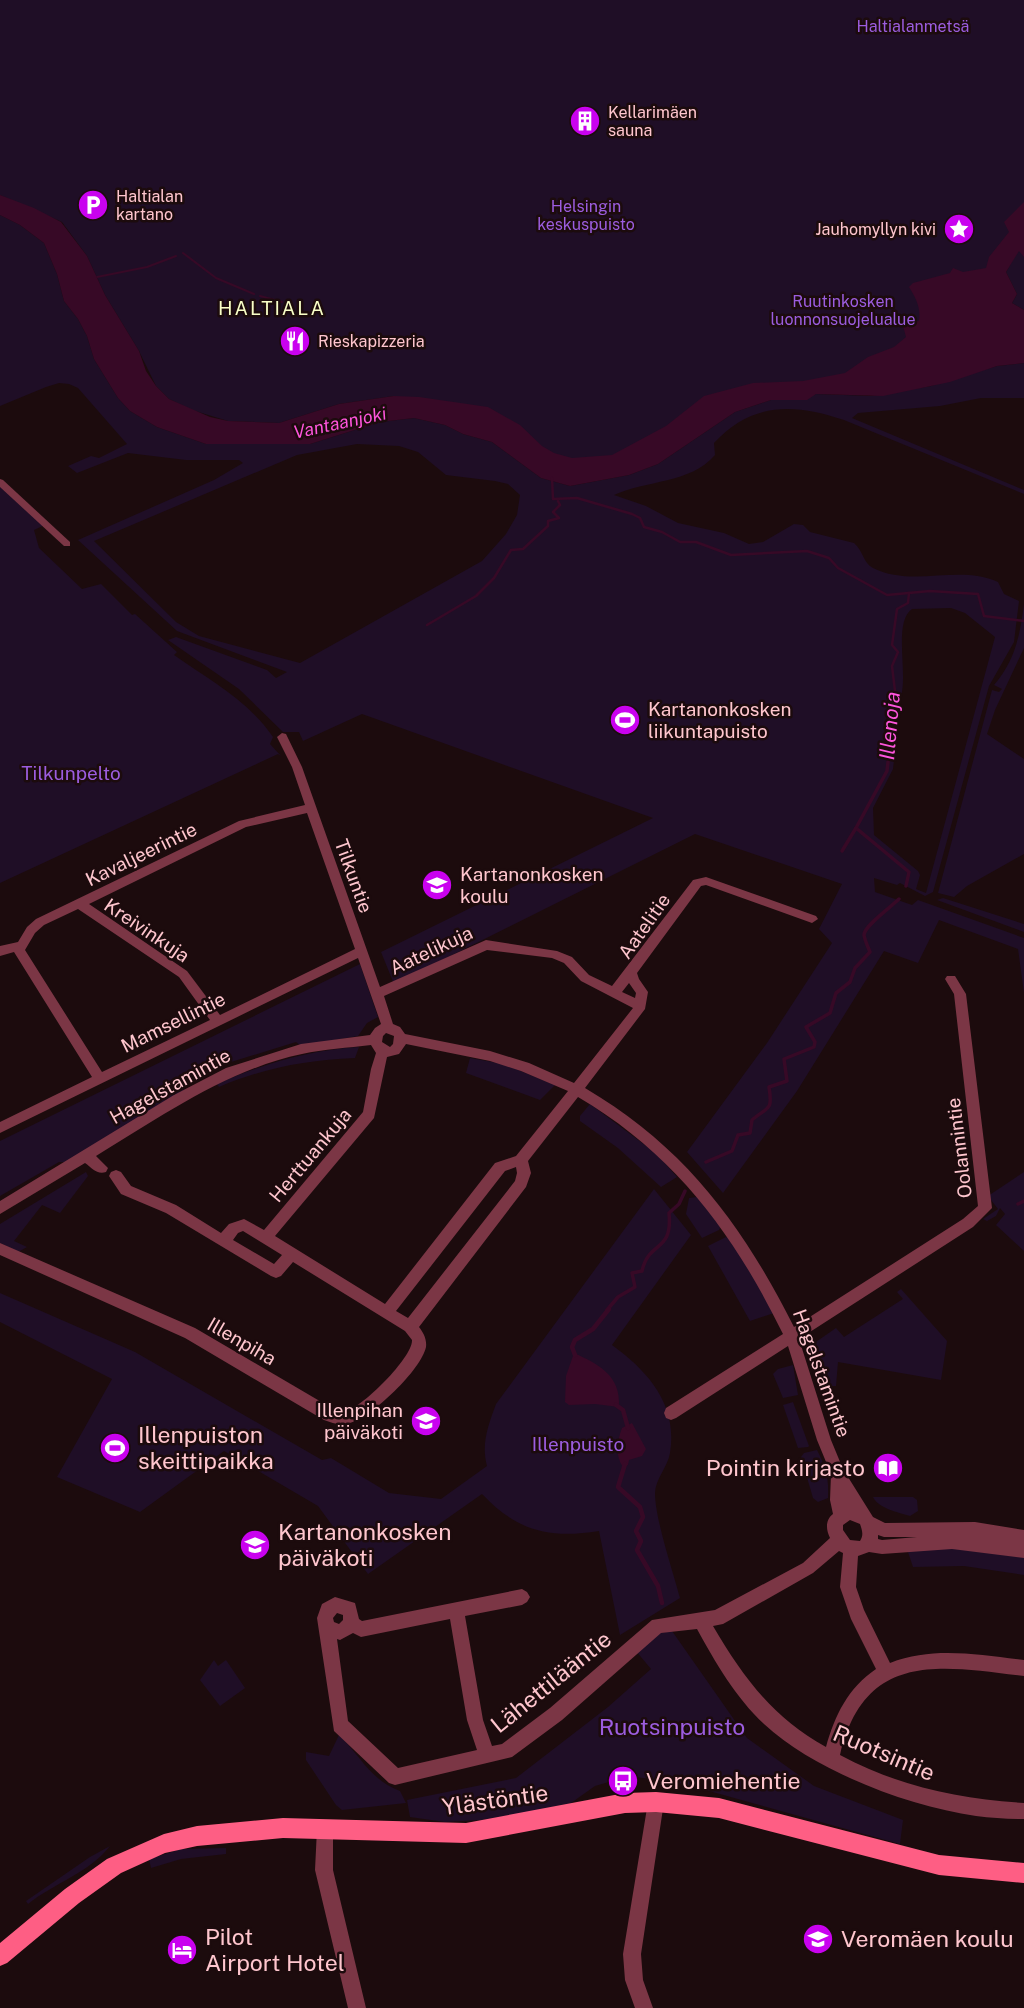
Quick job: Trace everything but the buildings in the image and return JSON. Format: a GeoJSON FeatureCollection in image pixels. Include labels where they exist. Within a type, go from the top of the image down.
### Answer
{"type":"FeatureCollection","features":[{"type":"Feature","properties":{"kind":"street"},"geometry":{"type":"LineString","coordinates":[[0,482],[67,544]]}},
{"type":"Feature","properties":{"kind":"street","name":"Tilkuntie"},"geometry":{"type":"LineString","coordinates":[[282,737],[298,767],[310,808],[389,1029]]}},
{"type":"Feature","properties":{"kind":"street","name":"Kavaljeerintie"},"geometry":{"type":"LineString","coordinates":[[18,948],[27,940],[35,925],[243,824],[310,808]]}},
{"type":"Feature","properties":{"kind":"street","name":"Aatelitie"},"geometry":{"type":"LineString","coordinates":[[640,1006],[642,992],[631,972],[696,883],[706,881],[812,919]]}},
{"type":"Feature","properties":{"kind":"street","name":"Kreivinkuja"},"geometry":{"type":"LineString","coordinates":[[79,903],[183,974],[218,1021]]}},
{"type":"Feature","properties":{"kind":"street","name":"Aatelikuja"},"geometry":{"type":"LineString","coordinates":[[377,994],[486,945],[553,954],[568,960],[585,978],[640,1006]]}},
{"type":"Feature","properties":{"kind":"street"},"geometry":{"type":"LineString","coordinates":[[0,951],[18,948],[100,1079]]}},
{"type":"Feature","properties":{"kind":"street","name":"Mamsellintie"},"geometry":{"type":"LineString","coordinates":[[0,1128],[362,951]]}},
{"type":"Feature","properties":{"kind":"street"},"geometry":{"type":"LineString","coordinates":[[614,993],[631,972]]}},
{"type":"Feature","properties":{"kind":"street","name":"Oolannintie"},"geometry":{"type":"LineString","coordinates":[[792,1336],[968,1223],[985,1208],[960,994],[951,979]]}},
{"type":"Feature","properties":{"kind":"street"},"geometry":{"type":"LineString","coordinates":[[387,1313],[395,1298],[500,1167],[521,1160],[640,1006]]}},
{"type":"Feature","properties":{"kind":"street"},"geometry":{"type":"LineString","coordinates":[[396,1030],[402,1038],[396,1048],[379,1045],[380,1031],[396,1030]]}},
{"type":"Feature","properties":{"kind":"street","name":"Hagelstamintie"},"geometry":{"type":"LineString","coordinates":[[402,1038],[487,1055],[529,1068],[577,1090],[629,1124],[687,1173],[712,1201],[755,1264],[792,1336],[838,1474],[866,1519]]}},
{"type":"Feature","properties":{"kind":"street","name":"Hagelstamintie"},"geometry":{"type":"LineString","coordinates":[[0,1208],[179,1099],[230,1072],[301,1049],[379,1045]]}},
{"type":"Feature","properties":{"kind":"street","name":"Herttuankuja"},"geometry":{"type":"LineString","coordinates":[[265,1238],[369,1114],[379,1045]]}},
{"type":"Feature","properties":{"kind":"street"},"geometry":{"type":"LineString","coordinates":[[86,1156],[101,1168]]}},
{"type":"Feature","properties":{"kind":"street"},"geometry":{"type":"LineString","coordinates":[[223,1241],[234,1228],[244,1226],[410,1327],[521,1183],[524,1173],[521,1160]]}},
{"type":"Feature","properties":{"kind":"street"},"geometry":{"type":"LineString","coordinates":[[116,1177],[126,1190],[171,1209],[276,1272],[292,1254]]}},
{"type":"Feature","properties":{"kind":"street","name":"Illenpiha"},"geometry":{"type":"LineString","coordinates":[[0,1249],[190,1333],[329,1415],[341,1418],[351,1416],[372,1402],[414,1358],[419,1349],[419,1340],[410,1327]]}},
{"type":"Feature","properties":{"kind":"street"},"geometry":{"type":"LineString","coordinates":[[671,1413],[792,1336]]}},
{"type":"Feature","properties":{"kind":"street","name":"Hagelstamintie"},"geometry":{"type":"LineString","coordinates":[[838,1474],[837,1500],[841,1515]]}},
{"type":"Feature","properties":{"kind":"street"},"geometry":{"type":"LineString","coordinates":[[886,1672],[857,1613],[848,1587],[845,1545],[835,1532],[835,1522],[841,1515],[848,1512],[866,1519],[884,1531],[964,1528],[1024,1536]]}},
{"type":"Feature","properties":{"kind":"street"},"geometry":{"type":"LineString","coordinates":[[845,1545],[859,1549],[867,1544],[872,1533],[866,1519]]}},
{"type":"Feature","properties":{"kind":"street"},"geometry":{"type":"LineString","coordinates":[[867,1544],[882,1547],[952,1542],[1024,1550]]}},
{"type":"Feature","properties":{"kind":"street","name":"Lähettilääntie"},"geometry":{"type":"LineString","coordinates":[[328,1629],[340,1725],[395,1777],[506,1751],[556,1714],[657,1626],[717,1618],[845,1545]]}},
{"type":"Feature","properties":{"kind":"street"},"geometry":{"type":"LineString","coordinates":[[351,1623],[361,1629],[522,1597]]}},
{"type":"Feature","properties":{"kind":"street"},"geometry":{"type":"LineString","coordinates":[[335,1605],[349,1609],[351,1623],[340,1632],[328,1629],[325,1615],[335,1605]]}},
{"type":"Feature","properties":{"kind":"street"},"geometry":{"type":"LineString","coordinates":[[456,1609],[475,1720],[487,1755]]}},
{"type":"Feature","properties":{"kind":"street","name":"Ruotsintie"},"geometry":{"type":"LineString","coordinates":[[701,1621],[762,1710],[773,1721],[831,1760],[941,1800],[972,1808],[1024,1811]]}},
{"type":"Feature","properties":{"kind":"street"},"geometry":{"type":"LineString","coordinates":[[831,1760],[844,1713],[858,1694],[886,1672],[909,1661],[937,1659],[1024,1668]]}},
{"type":"Feature","properties":{"kind":"street"},"geometry":{"type":"LineString","coordinates":[[644,2008],[634,1980],[632,1954],[656,1801]]}},
{"type":"Feature","properties":{"kind":"street","name":"Ylästöntie"},"geometry":{"type":"LineString","coordinates":[[0,1956],[114,1866],[164,1844],[239,1830],[325,1829],[466,1833],[625,1803],[656,1801],[719,1808],[939,1866],[1024,1873]]}},
{"type":"Feature","properties":{"kind":"street"},"geometry":{"type":"LineString","coordinates":[[325,1829],[324,1870],[358,2008]]}},
{"type":"Feature","properties":{"kind":"green space","name":"Helsingin keskuspuisto"},"geometry":{"type":"Polygon","coordinates":[[[0,0],[1024,0],[1024,227],[1005,252],[894,369],[802,386],[585,470],[394,396],[339,404],[279,423],[228,421],[192,410],[169,399],[156,386],[139,351],[105,295],[87,256],[62,222],[0,195],[0,0]]]}},
{"type":"Feature","properties":{"kind":"green space"},"geometry":{"type":"Polygon","coordinates":[[[0,215],[20,225],[44,243],[57,274],[64,301],[78,319],[94,359],[118,398],[130,411],[157,427],[206,444],[310,444],[380,422],[414,418],[445,425],[463,434],[492,442],[541,478],[570,486],[629,475],[658,464],[735,412],[771,400],[801,400],[816,394],[871,396],[931,386],[997,366],[1024,363],[1024,398],[981,398],[940,406],[858,413],[852,418],[1024,490],[1024,494],[844,420],[826,414],[791,409],[759,413],[743,420],[714,443],[715,455],[693,471],[614,495],[646,506],[678,523],[724,533],[749,544],[763,542],[794,524],[803,525],[810,532],[854,543],[870,566],[888,574],[983,577],[998,582],[1004,594],[1019,601],[1014,642],[989,686],[933,892],[925,896],[900,883],[897,885],[874,878],[875,892],[912,905],[918,900],[1024,938],[1024,993],[1018,949],[939,920],[918,963],[884,951],[797,1091],[723,1193],[687,1152],[767,1043],[832,943],[819,929],[842,884],[695,834],[394,984],[381,952],[653,818],[362,714],[303,741],[299,732],[283,732],[239,689],[168,640],[176,637],[267,670],[276,678],[287,672],[177,631],[78,540],[214,480],[243,463],[239,460],[186,460],[128,453],[77,473],[68,466],[91,456],[99,458],[127,444],[78,388],[59,383],[0,406],[0,215]],[[357,444],[297,455],[94,541],[176,622],[199,636],[300,663],[482,561],[506,534],[517,515],[520,495],[508,484],[446,475],[418,452],[399,446],[357,444]],[[951,608],[912,609],[906,616],[902,636],[903,686],[893,769],[873,808],[874,835],[918,871],[920,875],[916,889],[926,893],[995,637],[965,613],[951,608]]]}},
{"type":"Feature","properties":{"kind":"green space"},"geometry":{"type":"Polygon","coordinates":[[[1024,240],[1024,310],[1012,303],[1017,294],[1006,272],[1024,240]]]}},
{"type":"Feature","properties":{"kind":"green space","name":"Tilkunpelto"},"geometry":{"type":"Polygon","coordinates":[[[0,479],[49,523],[34,530],[39,548],[82,589],[101,584],[132,615],[135,614],[177,652],[174,655],[240,701],[273,737],[270,744],[281,756],[278,754],[0,883],[0,479]]]}},
{"type":"Feature","properties":{"kind":"green space"},"geometry":{"type":"Polygon","coordinates":[[[1024,604],[1024,648],[995,710],[987,734],[1024,759],[1024,854],[967,886],[954,897],[938,893],[992,690],[999,692],[1002,689],[994,685],[1007,667],[1015,647],[1024,604]]]}},
{"type":"Feature","properties":{"kind":"green space"},"geometry":{"type":"Polygon","coordinates":[[[943,898],[1024,924],[1024,932],[937,900],[943,898]]]}},
{"type":"Feature","properties":{"kind":"green space"},"geometry":{"type":"Polygon","coordinates":[[[360,964],[378,1017],[367,1023],[358,1036],[301,1046],[296,1042],[231,1062],[185,1084],[183,1092],[66,1162],[59,1162],[0,1196],[0,1141],[360,964]]]}},
{"type":"Feature","properties":{"kind":"green space"},"geometry":{"type":"Polygon","coordinates":[[[359,1047],[355,1058],[286,1066],[219,1087],[217,1084],[286,1059],[359,1047]]]}},
{"type":"Feature","properties":{"kind":"green space"},"geometry":{"type":"Polygon","coordinates":[[[470,1058],[504,1064],[555,1085],[540,1100],[466,1073],[470,1058]]]}},
{"type":"Feature","properties":{"kind":"green space"},"geometry":{"type":"Polygon","coordinates":[[[590,1104],[657,1154],[677,1177],[661,1187],[618,1148],[580,1121],[580,1116],[590,1104]]]}},
{"type":"Feature","properties":{"kind":"green space"},"geometry":{"type":"Polygon","coordinates":[[[86,1172],[88,1176],[60,1213],[42,1205],[14,1241],[27,1247],[18,1252],[0,1243],[0,1224],[86,1172]]]}},
{"type":"Feature","properties":{"kind":"green space"},"geometry":{"type":"Polygon","coordinates":[[[1024,1172],[1024,1251],[996,1225],[1005,1214],[1000,1208],[996,1216],[987,1221],[983,1219],[998,1209],[988,1196],[1024,1172]]]}},
{"type":"Feature","properties":{"kind":"green space","name":"Illenpuisto"},"geometry":{"type":"Polygon","coordinates":[[[654,1189],[691,1235],[612,1345],[648,1378],[665,1405],[671,1436],[670,1453],[655,1493],[661,1531],[680,1598],[620,1635],[599,1531],[565,1534],[535,1529],[508,1517],[482,1494],[368,1574],[318,1506],[224,1451],[140,1512],[57,1477],[112,1379],[0,1322],[0,1293],[135,1352],[322,1460],[331,1458],[389,1493],[441,1499],[487,1466],[485,1443],[496,1404],[654,1189]]]}},
{"type":"Feature","properties":{"kind":"green space"},"geometry":{"type":"Polygon","coordinates":[[[697,1197],[721,1226],[719,1230],[702,1238],[686,1214],[689,1198],[697,1197]]]}},
{"type":"Feature","properties":{"kind":"green space"},"geometry":{"type":"Polygon","coordinates":[[[726,1237],[733,1240],[774,1313],[750,1321],[708,1246],[726,1237]]]}},
{"type":"Feature","properties":{"kind":"green space"},"geometry":{"type":"Polygon","coordinates":[[[901,1289],[947,1341],[941,1380],[838,1362],[836,1386],[828,1386],[813,1344],[836,1328],[844,1337],[903,1299],[897,1292],[901,1289]]]}},
{"type":"Feature","properties":{"kind":"green space"},"geometry":{"type":"Polygon","coordinates":[[[793,1365],[798,1395],[783,1398],[773,1374],[778,1369],[793,1365]]]}},
{"type":"Feature","properties":{"kind":"green space"},"geometry":{"type":"Polygon","coordinates":[[[793,1402],[808,1447],[798,1448],[783,1405],[793,1402]]]}},
{"type":"Feature","properties":{"kind":"green space"},"geometry":{"type":"Polygon","coordinates":[[[817,1450],[826,1473],[828,1491],[828,1498],[818,1502],[813,1498],[801,1457],[804,1453],[817,1450]]]}},
{"type":"Feature","properties":{"kind":"green space"},"geometry":{"type":"Polygon","coordinates":[[[873,1497],[913,1497],[917,1500],[918,1511],[910,1516],[899,1513],[883,1507],[873,1497]]]}},
{"type":"Feature","properties":{"kind":"green space"},"geometry":{"type":"Polygon","coordinates":[[[949,1547],[1024,1555],[1024,1575],[964,1566],[913,1567],[907,1549],[949,1547]]]}},
{"type":"Feature","properties":{"kind":"green space","name":"Ruotsinpuisto"},"geometry":{"type":"Polygon","coordinates":[[[672,1631],[747,1738],[814,1786],[903,1820],[900,1844],[684,1784],[629,1776],[595,1786],[571,1803],[519,1814],[445,1822],[410,1817],[407,1800],[516,1778],[608,1707],[651,1669],[636,1651],[660,1633],[672,1631]]]}},
{"type":"Feature","properties":{"kind":"green space"},"geometry":{"type":"Polygon","coordinates":[[[214,1660],[218,1666],[226,1660],[245,1688],[220,1706],[200,1680],[214,1660]]]}},
{"type":"Feature","properties":{"kind":"green space"},"geometry":{"type":"Polygon","coordinates":[[[339,1735],[373,1774],[400,1791],[406,1803],[342,1810],[336,1805],[306,1760],[306,1752],[329,1756],[339,1735]]]}},
{"type":"Feature","properties":{"kind":"green space"},"geometry":{"type":"Polygon","coordinates":[[[110,1846],[92,1864],[28,1904],[26,1901],[110,1846]]]}},
{"type":"Feature","properties":{"kind":"green space"},"geometry":{"type":"Polygon","coordinates":[[[226,1848],[226,1854],[181,1859],[151,1868],[149,1859],[181,1849],[226,1848]]]}},
{"type":"Feature","properties":{"kind":"water","name":"Vantaanjoki"},"geometry":{"type":"Polygon","coordinates":[[[0,195],[61,222],[87,256],[105,295],[139,351],[146,371],[169,399],[210,417],[228,421],[279,423],[339,404],[394,396],[419,397],[488,407],[520,425],[542,446],[554,453],[572,458],[612,455],[666,426],[704,396],[753,383],[803,381],[845,373],[868,357],[894,347],[906,337],[902,322],[919,321],[917,303],[909,287],[913,283],[950,273],[953,268],[963,272],[986,268],[989,257],[1009,232],[1004,222],[1024,202],[1024,257],[1019,251],[1006,272],[1017,294],[1012,303],[1024,310],[1024,363],[997,366],[950,382],[883,396],[816,394],[807,400],[771,400],[735,412],[658,464],[629,475],[570,486],[541,478],[492,442],[463,434],[445,425],[414,418],[380,422],[310,444],[206,444],[157,427],[130,411],[118,398],[94,359],[78,319],[64,301],[57,274],[44,243],[20,225],[0,215],[0,195]]]}},
{"type":"Feature","properties":{"kind":"water"},"geometry":{"type":"Polygon","coordinates":[[[574,1353],[599,1366],[612,1379],[619,1396],[619,1407],[569,1405],[565,1402],[566,1376],[574,1353]]]}},
{"type":"Feature","properties":{"kind":"water"},"geometry":{"type":"Polygon","coordinates":[[[632,1423],[646,1449],[642,1456],[629,1460],[628,1465],[623,1467],[618,1453],[619,1438],[622,1428],[632,1423]]]}},
{"type":"Feature","properties":{"kind":"waterway"},"geometry":{"type":"LineString","coordinates":[[183,253],[216,278],[254,294]]}},
{"type":"Feature","properties":{"kind":"waterway"},"geometry":{"type":"LineString","coordinates":[[97,277],[147,267],[176,256]]}},
{"type":"Feature","properties":{"kind":"waterway"},"geometry":{"type":"LineString","coordinates":[[260,296],[282,302]]}},
{"type":"Feature","properties":{"kind":"waterway"},"geometry":{"type":"LineString","coordinates":[[552,478],[553,499],[577,498],[632,514],[640,518],[644,527],[662,532],[680,542],[696,542],[731,555],[807,551],[829,558],[838,568],[887,595],[930,591],[978,594],[984,616],[1024,621]]}},
{"type":"Feature","properties":{"kind":"waterway"},"geometry":{"type":"LineString","coordinates":[[427,625],[476,596],[494,578],[511,550],[523,549],[548,526],[548,521],[559,518],[553,512],[560,505],[558,501]]}},
{"type":"Feature","properties":{"kind":"waterway","name":"Illenoja"},"geometry":{"type":"LineString","coordinates":[[888,764],[895,691],[892,666],[898,652],[892,645],[897,609],[908,603],[909,593]]}},
{"type":"Feature","properties":{"kind":"waterway","name":"Illenoja"},"geometry":{"type":"LineString","coordinates":[[856,828],[887,771],[888,762]]}},
{"type":"Feature","properties":{"kind":"waterway"},"geometry":{"type":"LineString","coordinates":[[842,851],[856,828]]}},
{"type":"Feature","properties":{"kind":"waterway","name":"Illenoja"},"geometry":{"type":"LineString","coordinates":[[856,828],[909,872],[906,886]]}},
{"type":"Feature","properties":{"kind":"waterway","name":"Illenoja"},"geometry":{"type":"LineString","coordinates":[[706,1162],[732,1151],[738,1135],[750,1133],[752,1120],[770,1105],[769,1087],[787,1081],[784,1059],[814,1047],[815,1042],[806,1027],[830,1013],[836,993],[850,982],[855,968],[870,952],[864,937],[865,931],[899,899]]}},
{"type":"Feature","properties":{"kind":"waterway","name":"Illenoja"},"geometry":{"type":"LineString","coordinates":[[607,1310],[618,1297],[635,1287],[632,1273],[642,1271],[650,1254],[664,1241],[669,1226],[669,1213],[679,1204],[685,1191]]}},
{"type":"Feature","properties":{"kind":"waterway"},"geometry":{"type":"LineString","coordinates":[[1018,1204],[1024,1201]]}},
{"type":"Feature","properties":{"kind":"waterway","name":"Illenoja"},"geometry":{"type":"LineString","coordinates":[[575,1355],[572,1347],[575,1340],[593,1329],[609,1309]]}},
{"type":"Feature","properties":{"kind":"waterway","name":"Illenoja"},"geometry":{"type":"LineString","coordinates":[[616,1405],[623,1410],[628,1428]]}},
{"type":"Feature","properties":{"kind":"waterway","name":"Illenoja"},"geometry":{"type":"LineString","coordinates":[[625,1464],[618,1487],[640,1507],[643,1517],[636,1531],[641,1541],[637,1550],[658,1586],[662,1603]]}},
{"type":"Feature","properties":{"kind":"place","name":"Kellarimäen sauna"},"geometry":{"type":"Point","coordinates":[585,121]}},
{"type":"Feature","properties":{"kind":"place","name":"Haltialan kartano"},"geometry":{"type":"Point","coordinates":[93,205]}},
{"type":"Feature","properties":{"kind":"place","name":"Jauhomyllyn kivi"},"geometry":{"type":"Point","coordinates":[959,229]}},
{"type":"Feature","properties":{"kind":"place","name":"Rieskapizzeria"},"geometry":{"type":"Point","coordinates":[295,341]}},
{"type":"Feature","properties":{"kind":"place","name":"Kartanonkosken liikuntapuisto"},"geometry":{"type":"Point","coordinates":[625,720]}},
{"type":"Feature","properties":{"kind":"place","name":"Kartanonkosken koulu"},"geometry":{"type":"Point","coordinates":[437,885]}},
{"type":"Feature","properties":{"kind":"place","name":"Illenpihan päiväkoti"},"geometry":{"type":"Point","coordinates":[426,1421]}},
{"type":"Feature","properties":{"kind":"place","name":"Illenpuiston skeittipaikka"},"geometry":{"type":"Point","coordinates":[115,1448]}},
{"type":"Feature","properties":{"kind":"place","name":"Pointin kirjasto"},"geometry":{"type":"Point","coordinates":[888,1468]}},
{"type":"Feature","properties":{"kind":"place","name":"Kartanonkosken päiväkoti"},"geometry":{"type":"Point","coordinates":[255,1545]}},
{"type":"Feature","properties":{"kind":"place","name":"Veromiehentie"},"geometry":{"type":"Point","coordinates":[623,1781]}},
{"type":"Feature","properties":{"kind":"place","name":"Veromäen koulu"},"geometry":{"type":"Point","coordinates":[818,1939]}},
{"type":"Feature","properties":{"kind":"place","name":"Pilot Airport Hotel"},"geometry":{"type":"Point","coordinates":[182,1950]}},
{"type":"Feature","properties":{"kind":"district","name":"HALTIALA"},"geometry":{"type":"Point","coordinates":[272,308]}},
{"type":"Feature","properties":{"kind":"park label","name":"Haltialanmetsä"},"geometry":{"type":"Point","coordinates":[913,26]}},
{"type":"Feature","properties":{"kind":"park label","name":"Ruutinkosken luonnonsuojelualue"},"geometry":{"type":"Point","coordinates":[843,310]}}]}
